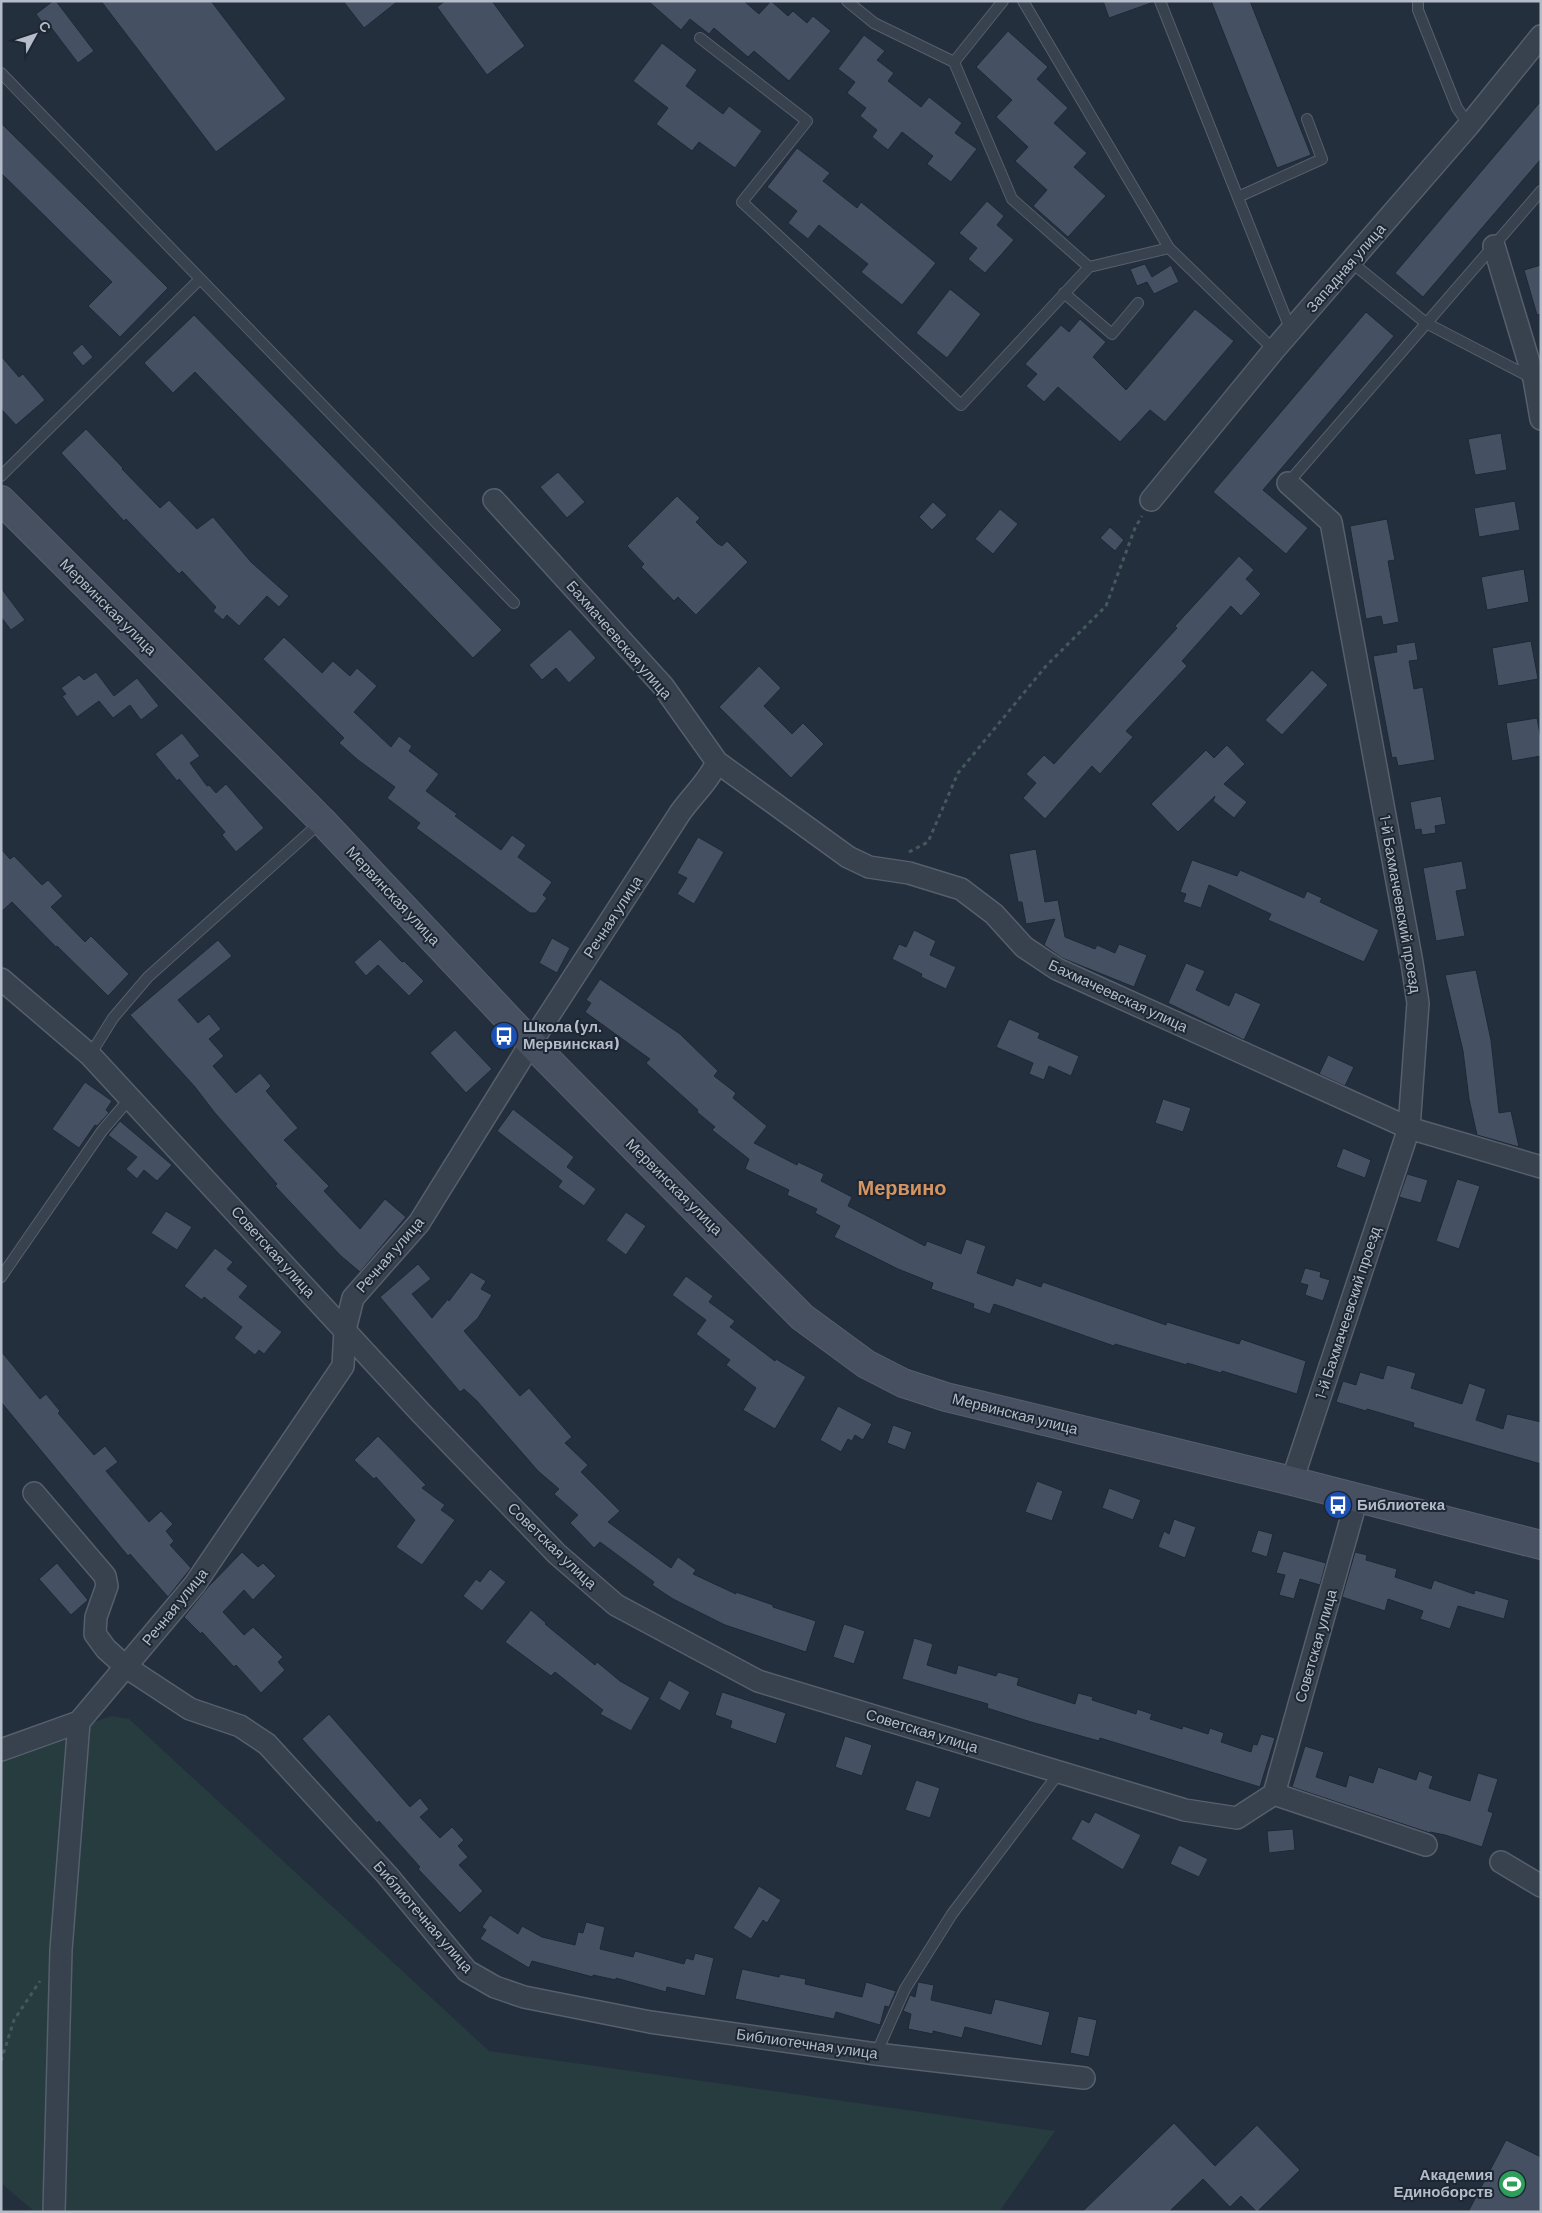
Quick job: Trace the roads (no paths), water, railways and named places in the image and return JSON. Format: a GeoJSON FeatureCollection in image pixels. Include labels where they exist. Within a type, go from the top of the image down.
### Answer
{"type":"FeatureCollection","features":[{"type":"Feature","properties":{"kind":"street","name":"Западная улица"},"geometry":{"type":"LineString","coordinates":[[1151,500],[1274,350],[1469,125],[1541,36]]}},
{"type":"Feature","properties":{"kind":"street"},"geometry":{"type":"LineString","coordinates":[[1494,246],[1534,378],[1541,419]]}},
{"type":"Feature","properties":{"kind":"street","name":"1-й Бахмачеевский проезд"},"geometry":{"type":"LineString","coordinates":[[1288,483],[1331,522],[1418,1004],[1408,1128],[1292,1481]]}},
{"type":"Feature","properties":{"kind":"street","name":"Мервинская улица"},"geometry":{"type":"LineString","coordinates":[[1,500],[322,821],[531,1044],[802,1317],[866,1364],[903,1383],[946,1397],[1292,1481],[1541,1545]]}},
{"type":"Feature","properties":{"kind":"street","name":"Бахмачеевская улица"},"geometry":{"type":"LineString","coordinates":[[494,500],[663,686],[717,762],[848,857],[870,867],[909,873],[961,889],[994,914],[1024,947],[1057,969],[1408,1128],[1541,1167]]}},
{"type":"Feature","properties":{"kind":"street","name":"Речная улица"},"geometry":{"type":"LineString","coordinates":[[1,1750],[79,1722],[195,1584],[343,1366],[345,1330],[353,1298],[420,1223],[531,1044],[680,813],[698,789],[711,776],[717,762]]}},
{"type":"Feature","properties":{"kind":"street","name":"Советская улица"},"geometry":{"type":"LineString","coordinates":[[1,979],[90,1054],[428,1420],[557,1554],[616,1606],[758,1681],[1185,1810],[1237,1818],[1274,1794],[1357,1498]]}},
{"type":"Feature","properties":{"kind":"street","name":"Библиотечная улица"},"geometry":{"type":"LineString","coordinates":[[34,1493],[105,1576],[107,1586],[96,1617],[96,1634],[106,1648],[126,1667],[190,1709],[240,1726],[267,1744],[387,1875],[467,1971],[495,1987],[524,1997],[650,2022],[876,2054],[1084,2078]]}},
{"type":"Feature","properties":{"kind":"street"},"geometry":{"type":"LineString","coordinates":[[54,2212],[61,1950],[79,1722]]}},
{"type":"Feature","properties":{"kind":"street"},"geometry":{"type":"LineString","coordinates":[[1274,1794],[1426,1845]]}},
{"type":"Feature","properties":{"kind":"street"},"geometry":{"type":"LineString","coordinates":[[1501,1862],[1541,1886]]}},
{"type":"Feature","properties":{"kind":"lane"},"geometry":{"type":"LineString","coordinates":[[848,1],[874,23],[954,62],[1012,199],[1089,267]]}},
{"type":"Feature","properties":{"kind":"lane"},"geometry":{"type":"LineString","coordinates":[[954,62],[1003,1]]}},
{"type":"Feature","properties":{"kind":"lane"},"geometry":{"type":"LineString","coordinates":[[1023,1],[1169,248],[1274,350]]}},
{"type":"Feature","properties":{"kind":"lane"},"geometry":{"type":"LineString","coordinates":[[1160,1],[1291,331]]}},
{"type":"Feature","properties":{"kind":"lane"},"geometry":{"type":"LineString","coordinates":[[1418,1],[1418,10],[1457,108],[1469,125]]}},
{"type":"Feature","properties":{"kind":"lane"},"geometry":{"type":"LineString","coordinates":[[700,38],[808,121],[742,202],[961,405],[1089,267],[1169,248]]}},
{"type":"Feature","properties":{"kind":"lane"},"geometry":{"type":"LineString","coordinates":[[1,74],[514,603]]}},
{"type":"Feature","properties":{"kind":"lane"},"geometry":{"type":"LineString","coordinates":[[1238,197],[1322,159],[1307,120]]}},
{"type":"Feature","properties":{"kind":"lane"},"geometry":{"type":"LineString","coordinates":[[1288,483],[1541,191]]}},
{"type":"Feature","properties":{"kind":"lane"},"geometry":{"type":"LineString","coordinates":[[1351,262],[1426,322],[1534,378]]}},
{"type":"Feature","properties":{"kind":"lane"},"geometry":{"type":"LineString","coordinates":[[1,476],[200,279]]}},
{"type":"Feature","properties":{"kind":"lane"},"geometry":{"type":"LineString","coordinates":[[1064,293],[1112,334],[1138,303]]}},
{"type":"Feature","properties":{"kind":"lane"},"geometry":{"type":"LineString","coordinates":[[90,1054],[114,1018],[148,978],[322,821]]}},
{"type":"Feature","properties":{"kind":"lane"},"geometry":{"type":"LineString","coordinates":[[1,1277],[102,1131],[131,1097]]}},
{"type":"Feature","properties":{"kind":"lane"},"geometry":{"type":"LineString","coordinates":[[876,2054],[905,1988],[952,1914],[1059,1773]]}},
{"type":"Feature","properties":{"kind":"place","name":"Школа (ул. Мервинская)"},"geometry":{"type":"Point","coordinates":[504,1036]}},
{"type":"Feature","properties":{"kind":"place","name":"Библиотека"},"geometry":{"type":"Point","coordinates":[1338,1505]}},
{"type":"Feature","properties":{"kind":"place","name":"Академия Единоборств"},"geometry":{"type":"Point","coordinates":[1512,2184]}},
{"type":"Feature","properties":{"kind":"district","name":"Мервино"},"geometry":{"type":"Point","coordinates":[902,1188]}}]}
